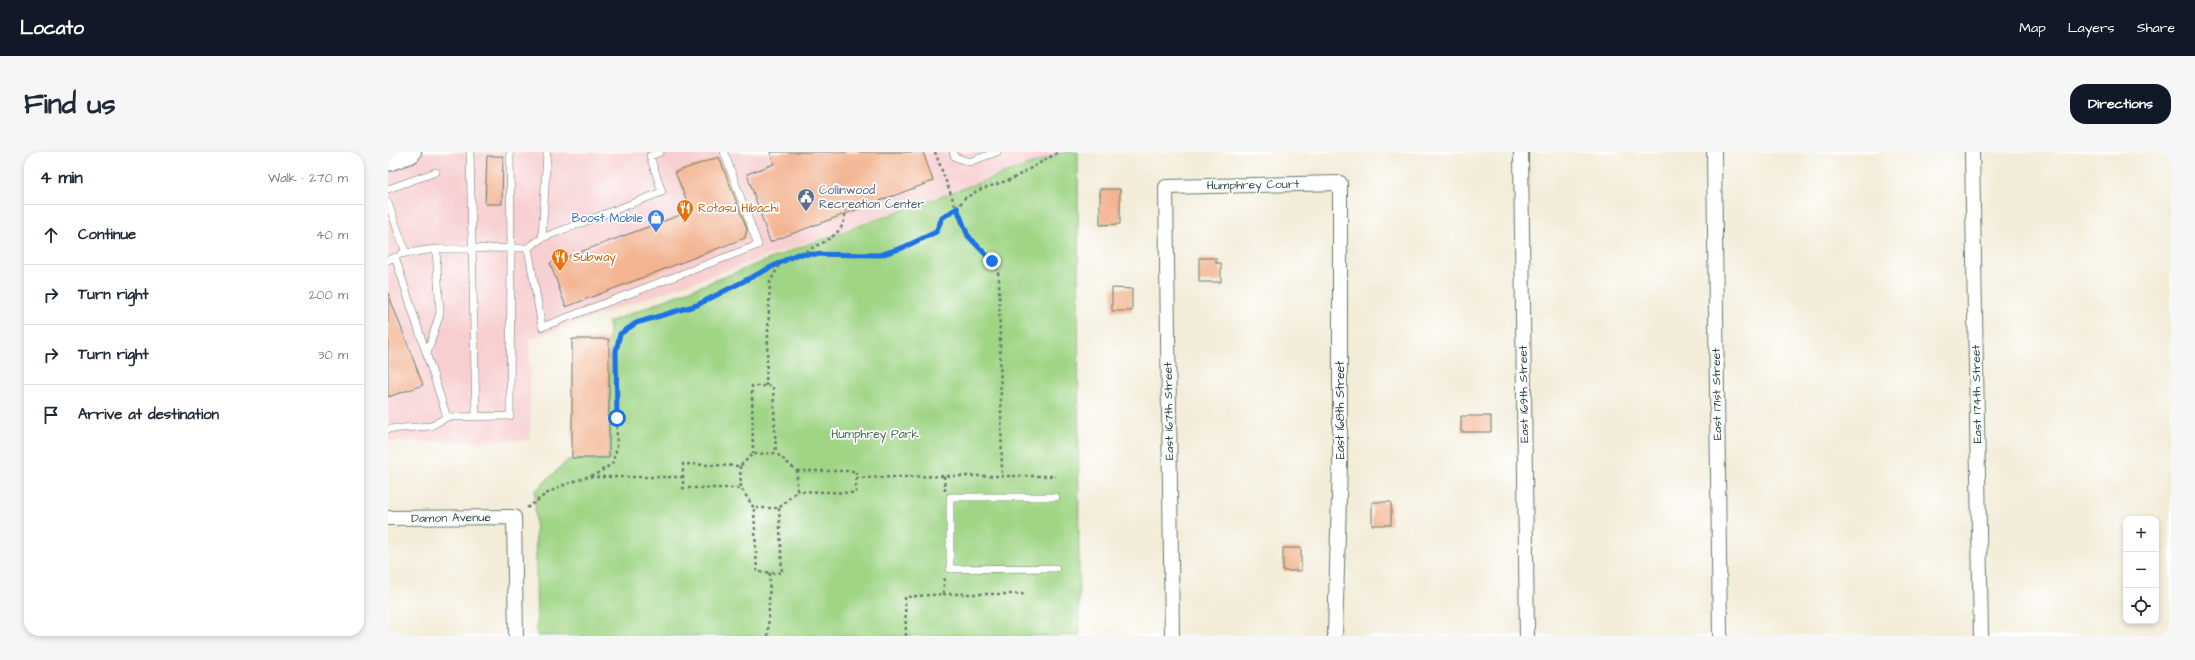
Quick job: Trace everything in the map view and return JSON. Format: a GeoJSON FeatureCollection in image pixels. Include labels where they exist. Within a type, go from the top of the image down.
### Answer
{"type":"FeatureCollection","features":[{"type":"Feature","properties":{"kind":"main road"},"geometry":{"type":"LineString","coordinates":[[388,160],[410,152]]}},
{"type":"Feature","properties":{"kind":"street","name":"East 169th Street"},"geometry":{"type":"LineString","coordinates":[[1521,152],[1527,636]]}},
{"type":"Feature","properties":{"kind":"street","name":"East 171st Street"},"geometry":{"type":"LineString","coordinates":[[1714,152],[1720,636]]}},
{"type":"Feature","properties":{"kind":"street","name":"East 174th Street"},"geometry":{"type":"LineString","coordinates":[[1972,152],[1982,636]]}},
{"type":"Feature","properties":{"kind":"street","name":"Humphrey Court"},"geometry":{"type":"LineString","coordinates":[[1166,187],[1340,183]]}},
{"type":"Feature","properties":{"kind":"street","name":"East 168th Street"},"geometry":{"type":"LineString","coordinates":[[1335,636],[1340,464],[1340,183]]}},
{"type":"Feature","properties":{"kind":"street","name":"East 167th Street"},"geometry":{"type":"LineString","coordinates":[[1166,187],[1172,636]]}},
{"type":"Feature","properties":{"kind":"street","name":"Damon Avenue"},"geometry":{"type":"LineString","coordinates":[[388,518],[514,517],[516,636]]}},
{"type":"Feature","properties":{"kind":"lane"},"geometry":{"type":"LineString","coordinates":[[470,152],[476,417]]}},
{"type":"Feature","properties":{"kind":"lane"},"geometry":{"type":"LineString","coordinates":[[388,430],[431,426],[447,417],[510,416],[511,152]]}},
{"type":"Feature","properties":{"kind":"lane"},"geometry":{"type":"LineString","coordinates":[[542,238],[547,152]]}},
{"type":"Feature","properties":{"kind":"lane"},"geometry":{"type":"LineString","coordinates":[[447,417],[427,354],[392,258],[406,253],[436,249],[472,247],[528,248],[542,238],[662,192],[650,156],[660,152]]}},
{"type":"Feature","properties":{"kind":"lane"},"geometry":{"type":"LineString","coordinates":[[528,248],[542,327],[758,245],[724,152]]}},
{"type":"Feature","properties":{"kind":"lane"},"geometry":{"type":"LineString","coordinates":[[953,152],[955,157],[968,162],[997,152]]}},
{"type":"Feature","properties":{"kind":"lane"},"geometry":{"type":"LineString","coordinates":[[388,189],[436,172]]}},
{"type":"Feature","properties":{"kind":"lane"},"geometry":{"type":"LineString","coordinates":[[388,202],[391,219],[406,253]]}},
{"type":"Feature","properties":{"kind":"lane"},"geometry":{"type":"LineString","coordinates":[[427,354],[440,313],[436,249]]}},
{"type":"Feature","properties":{"kind":"lane"},"geometry":{"type":"LineString","coordinates":[[1056,497],[950,497],[950,569],[1056,568]]}},
{"type":"Feature","properties":{"kind":"path"},"geometry":{"type":"LineString","coordinates":[[935,152],[968,236],[996,265],[999,277],[1002,477]]}},
{"type":"Feature","properties":{"kind":"path"},"geometry":{"type":"LineString","coordinates":[[797,254],[880,255],[920,241],[936,232],[942,218],[957,208],[965,198],[979,190],[1012,179],[1059,152]]}},
{"type":"Feature","properties":{"kind":"path"},"geometry":{"type":"LineString","coordinates":[[527,508],[546,494],[561,486],[588,477],[612,464],[618,448],[616,351],[620,334],[636,323],[697,305],[797,254],[824,242],[836,235],[843,226],[845,210]]}},
{"type":"Feature","properties":{"kind":"path"},"geometry":{"type":"LineString","coordinates":[[766,386],[770,282],[779,264]]}},
{"type":"Feature","properties":{"kind":"path"},"geometry":{"type":"LineString","coordinates":[[753,454],[752,386],[773,386],[776,453]]}},
{"type":"Feature","properties":{"kind":"path"},"geometry":{"type":"LineString","coordinates":[[741,488],[683,488],[683,464],[740,466],[753,454],[776,453],[797,471],[856,471],[856,493],[798,491],[779,508],[754,508]]}},
{"type":"Feature","properties":{"kind":"path"},"geometry":{"type":"LineString","coordinates":[[740,466],[741,488],[754,508],[757,572],[782,573],[779,508]]}},
{"type":"Feature","properties":{"kind":"path"},"geometry":{"type":"LineString","coordinates":[[797,471],[798,491]]}},
{"type":"Feature","properties":{"kind":"path"},"geometry":{"type":"LineString","coordinates":[[856,478],[944,476]]}},
{"type":"Feature","properties":{"kind":"path"},"geometry":{"type":"LineString","coordinates":[[588,477],[683,478]]}},
{"type":"Feature","properties":{"kind":"path"},"geometry":{"type":"LineString","coordinates":[[768,636],[770,573]]}},
{"type":"Feature","properties":{"kind":"path"},"geometry":{"type":"LineString","coordinates":[[943,594],[1025,594]]}},
{"type":"Feature","properties":{"kind":"shaded area"},"geometry":{"type":"Polygon","coordinates":[[[388,152],[1065,152],[530,339],[530,440],[388,442],[388,152]]]}},
{"type":"Feature","properties":{"kind":"green space","name":"Humphrey Park"},"geometry":{"type":"Polygon","coordinates":[[[1065,152],[1078,152],[1079,636],[537,636],[535,491],[568,460],[610,459],[609,322],[800,247],[1065,152]]]}},
{"type":"Feature","properties":{"kind":"building","name":"Collinwood Recreation Center"},"geometry":{"type":"Polygon","coordinates":[[[770,152],[923,152],[933,181],[770,242],[747,174],[774,164],[770,152]]]}},
{"type":"Feature","properties":{"kind":"building"},"geometry":{"type":"Polygon","coordinates":[[[487,156],[503,156],[502,204],[485,204],[487,156]]]}},
{"type":"Feature","properties":{"kind":"building"},"geometry":{"type":"Polygon","coordinates":[[[719,157],[747,229],[745,238],[566,307],[550,263],[691,211],[675,172],[719,157]]]}},
{"type":"Feature","properties":{"kind":"building"},"geometry":{"type":"Polygon","coordinates":[[[1100,189],[1120,189],[1120,224],[1100,225],[1100,189]]]}},
{"type":"Feature","properties":{"kind":"building"},"geometry":{"type":"Polygon","coordinates":[[[1199,258],[1216,258],[1216,263],[1221,263],[1221,282],[1199,282],[1199,258]]]}},
{"type":"Feature","properties":{"kind":"building"},"geometry":{"type":"Polygon","coordinates":[[[1112,288],[1132,289],[1132,311],[1112,311],[1112,288]]]}},
{"type":"Feature","properties":{"kind":"building"},"geometry":{"type":"Polygon","coordinates":[[[388,293],[423,385],[388,397],[388,293]]]}},
{"type":"Feature","properties":{"kind":"building"},"geometry":{"type":"Polygon","coordinates":[[[572,339],[609,339],[609,458],[572,458],[572,339]]]}},
{"type":"Feature","properties":{"kind":"building"},"geometry":{"type":"Polygon","coordinates":[[[1461,416],[1491,416],[1491,432],[1461,432],[1461,416]]]}},
{"type":"Feature","properties":{"kind":"building"},"geometry":{"type":"Polygon","coordinates":[[[1372,502],[1391,502],[1391,525],[1372,525],[1372,502]]]}},
{"type":"Feature","properties":{"kind":"building"},"geometry":{"type":"Polygon","coordinates":[[[1283,548],[1301,548],[1301,571],[1283,571],[1283,548]]]}},
{"type":"Feature","properties":{"kind":"place","name":"Collinwood Recreation Center"},"geometry":{"type":"Point","coordinates":[806,212]}},
{"type":"Feature","properties":{"kind":"place","name":"Rotasu Hibachi"},"geometry":{"type":"Point","coordinates":[685,223]}},
{"type":"Feature","properties":{"kind":"place","name":"Boost Mobile"},"geometry":{"type":"Point","coordinates":[656,233]}},
{"type":"Feature","properties":{"kind":"place","name":"Subway"},"geometry":{"type":"Point","coordinates":[560,272]}},
{"type":"Feature","properties":{"kind":"route"},"geometry":{"type":"LineString","coordinates":[[617,418],[616,351],[620,334],[636,323],[697,305],[737,286],[797,254],[880,255],[920,241],[936,232],[942,218],[950,211],[957,208],[968,236],[992,261]]}}]}
